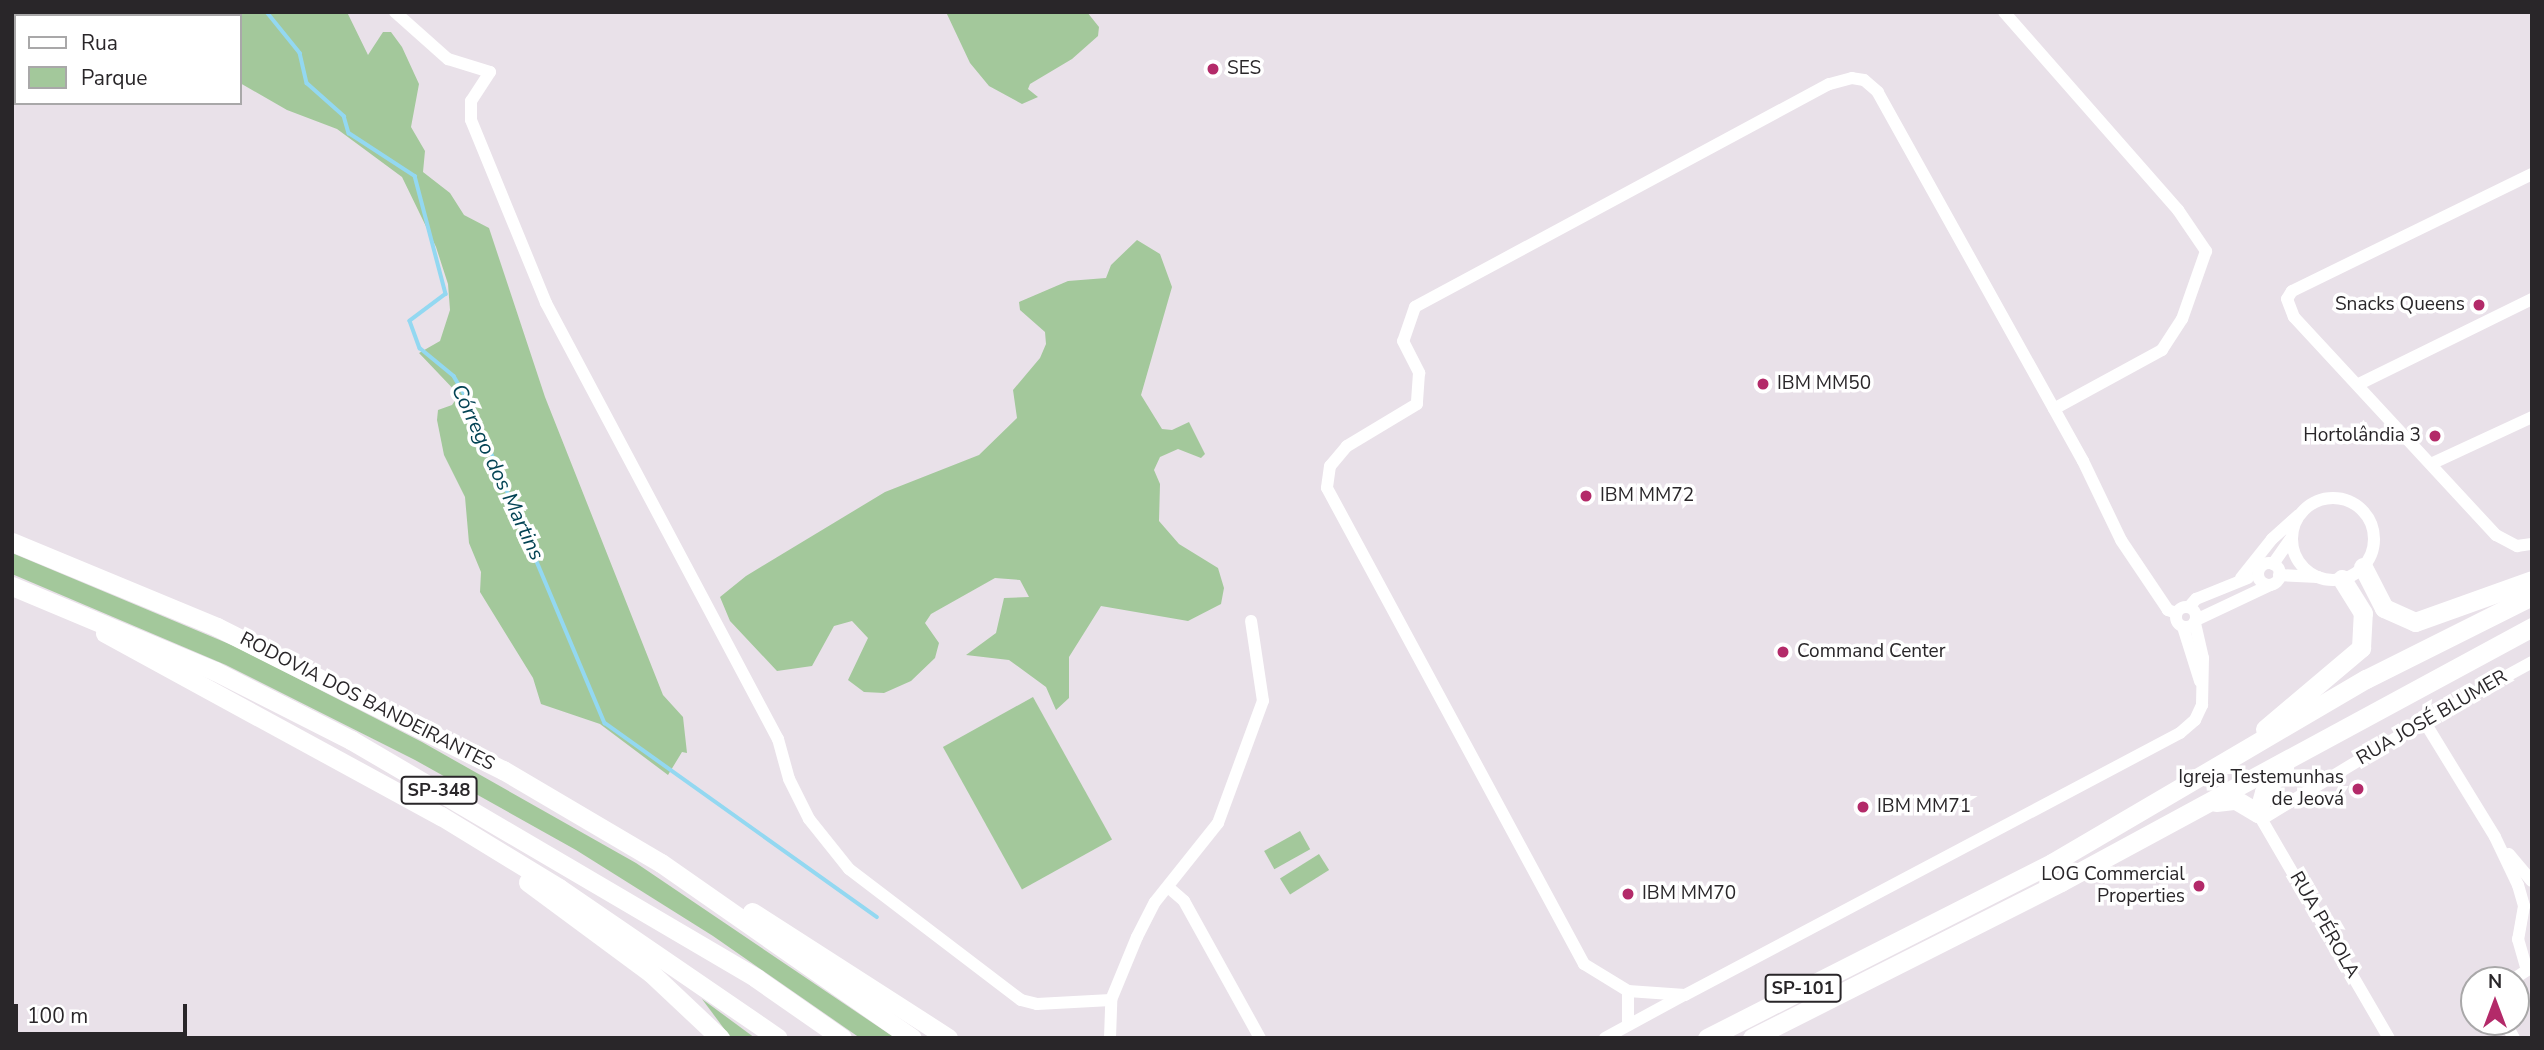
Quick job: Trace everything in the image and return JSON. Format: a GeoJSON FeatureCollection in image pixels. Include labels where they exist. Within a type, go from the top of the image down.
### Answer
{"type":"FeatureCollection","features":[{"type":"Feature","properties":{"kind":"highway","name":"RODOVIA DOS BANDEIRANTES"},"geometry":{"type":"LineString","coordinates":[[12,542],[217,627],[503,770],[661,863],[912,1038]]}},
{"type":"Feature","properties":{"kind":"highway"},"geometry":{"type":"LineString","coordinates":[[2363,567],[2385,608],[2415,622],[2532,580]]}},
{"type":"Feature","properties":{"kind":"highway"},"geometry":{"type":"LineString","coordinates":[[2200,780],[2361,648],[2363,613],[2342,579]]}},
{"type":"Feature","properties":{"kind":"highway","name":"SP-348"},"geometry":{"type":"LineString","coordinates":[[12,586],[215,671],[351,740],[756,978],[842,1038]]}},
{"type":"Feature","properties":{"kind":"highway","name":"SP-101"},"geometry":{"type":"LineString","coordinates":[[1707,1038],[2052,863],[2200,780],[2366,679],[2532,596]]}},
{"type":"Feature","properties":{"kind":"highway"},"geometry":{"type":"LineString","coordinates":[[56,603],[441,816],[559,888],[778,1038]]}},
{"type":"Feature","properties":{"kind":"highway","name":"SP-101"},"geometry":{"type":"LineString","coordinates":[[1752,1038],[2198,808],[2532,627]]}},
{"type":"Feature","properties":{"kind":"highway"},"geometry":{"type":"LineString","coordinates":[[2198,808],[2236,800],[2260,816],[2264,792],[2291,758]]}},
{"type":"Feature","properties":{"kind":"highway"},"geometry":{"type":"LineString","coordinates":[[441,816],[651,973],[720,1038]]}},
{"type":"Feature","properties":{"kind":"highway"},"geometry":{"type":"LineString","coordinates":[[661,863],[774,924],[948,1038]]}},
{"type":"Feature","properties":{"kind":"highway"},"geometry":{"type":"LineString","coordinates":[[1700,1038],[1744,1017]]}},
{"type":"Feature","properties":{"kind":"street"},"geometry":{"type":"LineString","coordinates":[[395,12],[448,59],[489,72],[471,102],[471,120],[546,303],[778,739],[789,779],[809,819],[855,875],[1021,1000],[1037,1004],[1111,1000]]}},
{"type":"Feature","properties":{"kind":"street"},"geometry":{"type":"LineString","coordinates":[[2004,12],[2185,219],[2206,251],[2182,319],[2162,350],[2054,409]]}},
{"type":"Feature","properties":{"kind":"street"},"geometry":{"type":"LineString","coordinates":[[1685,995],[1628,991],[1584,964],[1327,488],[1329,466],[1347,446],[1417,404],[1419,373],[1403,341],[1409,315],[1423,302],[1794,102],[1852,78],[1864,80],[1878,92],[2054,409],[2121,540],[2168,610],[2183,609],[2196,599],[2241,578],[2254,578],[2259,571],[2260,581],[2274,575],[2342,579],[2363,567],[2374,544],[2369,518],[2361,508],[2337,498],[2324,499],[2302,512],[2272,539],[2241,578]]}},
{"type":"Feature","properties":{"kind":"street"},"geometry":{"type":"LineString","coordinates":[[2532,174],[2292,292],[2288,305],[2497,535],[2517,546],[2532,544]]}},
{"type":"Feature","properties":{"kind":"street"},"geometry":{"type":"LineString","coordinates":[[2359,384],[2532,299]]}},
{"type":"Feature","properties":{"kind":"street"},"geometry":{"type":"LineString","coordinates":[[2433,463],[2532,417]]}},
{"type":"Feature","properties":{"kind":"street"},"geometry":{"type":"LineString","coordinates":[[2192,623],[2274,575],[2302,512]]}},
{"type":"Feature","properties":{"kind":"street"},"geometry":{"type":"LineString","coordinates":[[2292,537],[2298,560],[2320,577]]}},
{"type":"Feature","properties":{"kind":"street"},"geometry":{"type":"LineString","coordinates":[[1605,1038],[2180,733],[2195,720],[2202,705],[2202,685],[2192,623],[2183,609]]}},
{"type":"Feature","properties":{"kind":"street"},"geometry":{"type":"LineString","coordinates":[[2183,609],[2192,623]]}},
{"type":"Feature","properties":{"kind":"street"},"geometry":{"type":"LineString","coordinates":[[1110,1038],[1111,1000],[1137,937],[1168,887],[1217,823],[1263,701],[1251,621]]}},
{"type":"Feature","properties":{"kind":"street","name":"RUA JOSÉ BLUMER"},"geometry":{"type":"LineString","coordinates":[[2260,816],[2532,662]]}},
{"type":"Feature","properties":{"kind":"street"},"geometry":{"type":"LineString","coordinates":[[2424,721],[2495,837],[2528,902],[2517,930],[2529,966]]}},
{"type":"Feature","properties":{"kind":"street","name":"RUA PÉROLA"},"geometry":{"type":"LineString","coordinates":[[2260,816],[2389,1038]]}},
{"type":"Feature","properties":{"kind":"street"},"geometry":{"type":"LineString","coordinates":[[2495,837],[2532,881]]}},
{"type":"Feature","properties":{"kind":"street"},"geometry":{"type":"LineString","coordinates":[[1168,887],[1184,901],[1259,1038]]}},
{"type":"Feature","properties":{"kind":"street"},"geometry":{"type":"LineString","coordinates":[[1628,991],[1629,1025]]}},
{"type":"Feature","properties":{"kind":"green space"},"geometry":{"type":"Polygon","coordinates":[[[160,12],[347,12],[368,55],[383,32],[391,32],[402,47],[419,84],[411,127],[425,151],[423,172],[450,193],[464,215],[489,228],[545,397],[663,695],[683,717],[687,753],[682,752],[668,775],[600,724],[541,704],[533,678],[480,592],[481,572],[469,543],[465,497],[444,455],[437,420],[438,410],[452,405],[459,395],[419,353],[440,341],[450,310],[448,284],[436,247],[402,177],[337,129],[287,110],[242,84],[242,14],[160,12]]]}},
{"type":"Feature","properties":{"kind":"green space"},"geometry":{"type":"Polygon","coordinates":[[[946,12],[1087,12],[1099,27],[1098,36],[1072,59],[1030,84],[1028,89],[1038,97],[1022,104],[989,86],[970,63],[946,12]]]}},
{"type":"Feature","properties":{"kind":"green space"},"geometry":{"type":"Polygon","coordinates":[[[1137,240],[1160,254],[1172,287],[1141,395],[1162,429],[1172,430],[1189,422],[1205,454],[1201,458],[1178,449],[1160,457],[1154,470],[1160,484],[1159,521],[1179,544],[1218,568],[1224,588],[1221,604],[1188,621],[1101,606],[1069,657],[1069,698],[1056,710],[1046,687],[1009,660],[966,655],[996,633],[1004,598],[1029,597],[1020,580],[995,578],[931,614],[925,623],[939,643],[935,658],[911,681],[884,693],[864,692],[848,680],[868,638],[852,621],[834,626],[812,666],[777,671],[730,621],[720,597],[746,576],[885,492],[979,455],[1017,418],[1013,390],[1040,358],[1046,344],[1045,332],[1020,310],[1019,302],[1068,281],[1106,278],[1111,265],[1137,240]]]}},
{"type":"Feature","properties":{"kind":"green space"},"geometry":{"type":"Polygon","coordinates":[[[12,553],[234,646],[422,742],[636,863],[895,1038],[860,1038],[713,936],[576,850],[415,760],[226,665],[12,574],[12,553]]]}},
{"type":"Feature","properties":{"kind":"green space"},"geometry":{"type":"Polygon","coordinates":[[[1033,697],[1112,840],[1022,889],[943,747],[1033,697]]]}},
{"type":"Feature","properties":{"kind":"green space"},"geometry":{"type":"Polygon","coordinates":[[[1300,831],[1310,849],[1274,869],[1264,851],[1300,831]]]}},
{"type":"Feature","properties":{"kind":"green space"},"geometry":{"type":"Polygon","coordinates":[[[1319,854],[1329,870],[1290,894],[1280,878],[1319,854]]]}},
{"type":"Feature","properties":{"kind":"green space"},"geometry":{"type":"Polygon","coordinates":[[[702,999],[755,1038],[731,1038],[702,999]]]}},
{"type":"Feature","properties":{"kind":"waterway","name":"Córrego dos Martins"},"geometry":{"type":"LineString","coordinates":[[267,12],[300,53],[307,83],[344,116],[349,133],[415,176],[446,294],[410,321],[420,348],[454,376],[472,407],[605,723],[877,917]]}},
{"type":"Feature","properties":{"kind":"place","name":"SES"},"geometry":{"type":"Point","coordinates":[1213,69]}},
{"type":"Feature","properties":{"kind":"place","name":"Snacks Queens"},"geometry":{"type":"Point","coordinates":[2479,305]}},
{"type":"Feature","properties":{"kind":"place","name":"IBM MM50"},"geometry":{"type":"Point","coordinates":[1763,384]}},
{"type":"Feature","properties":{"kind":"place","name":"Hortolândia 3"},"geometry":{"type":"Point","coordinates":[2435,436]}},
{"type":"Feature","properties":{"kind":"place","name":"IBM MM72"},"geometry":{"type":"Point","coordinates":[1586,496]}},
{"type":"Feature","properties":{"kind":"place","name":"Command Center"},"geometry":{"type":"Point","coordinates":[1783,652]}},
{"type":"Feature","properties":{"kind":"place","name":"Igreja Testemunhas de Jeová"},"geometry":{"type":"Point","coordinates":[2358,789]}},
{"type":"Feature","properties":{"kind":"place","name":"IBM MM71"},"geometry":{"type":"Point","coordinates":[1863,807]}},
{"type":"Feature","properties":{"kind":"place","name":"LOG Commercial Properties"},"geometry":{"type":"Point","coordinates":[2199,886]}},
{"type":"Feature","properties":{"kind":"place","name":"IBM MM70"},"geometry":{"type":"Point","coordinates":[1628,894]}}]}
